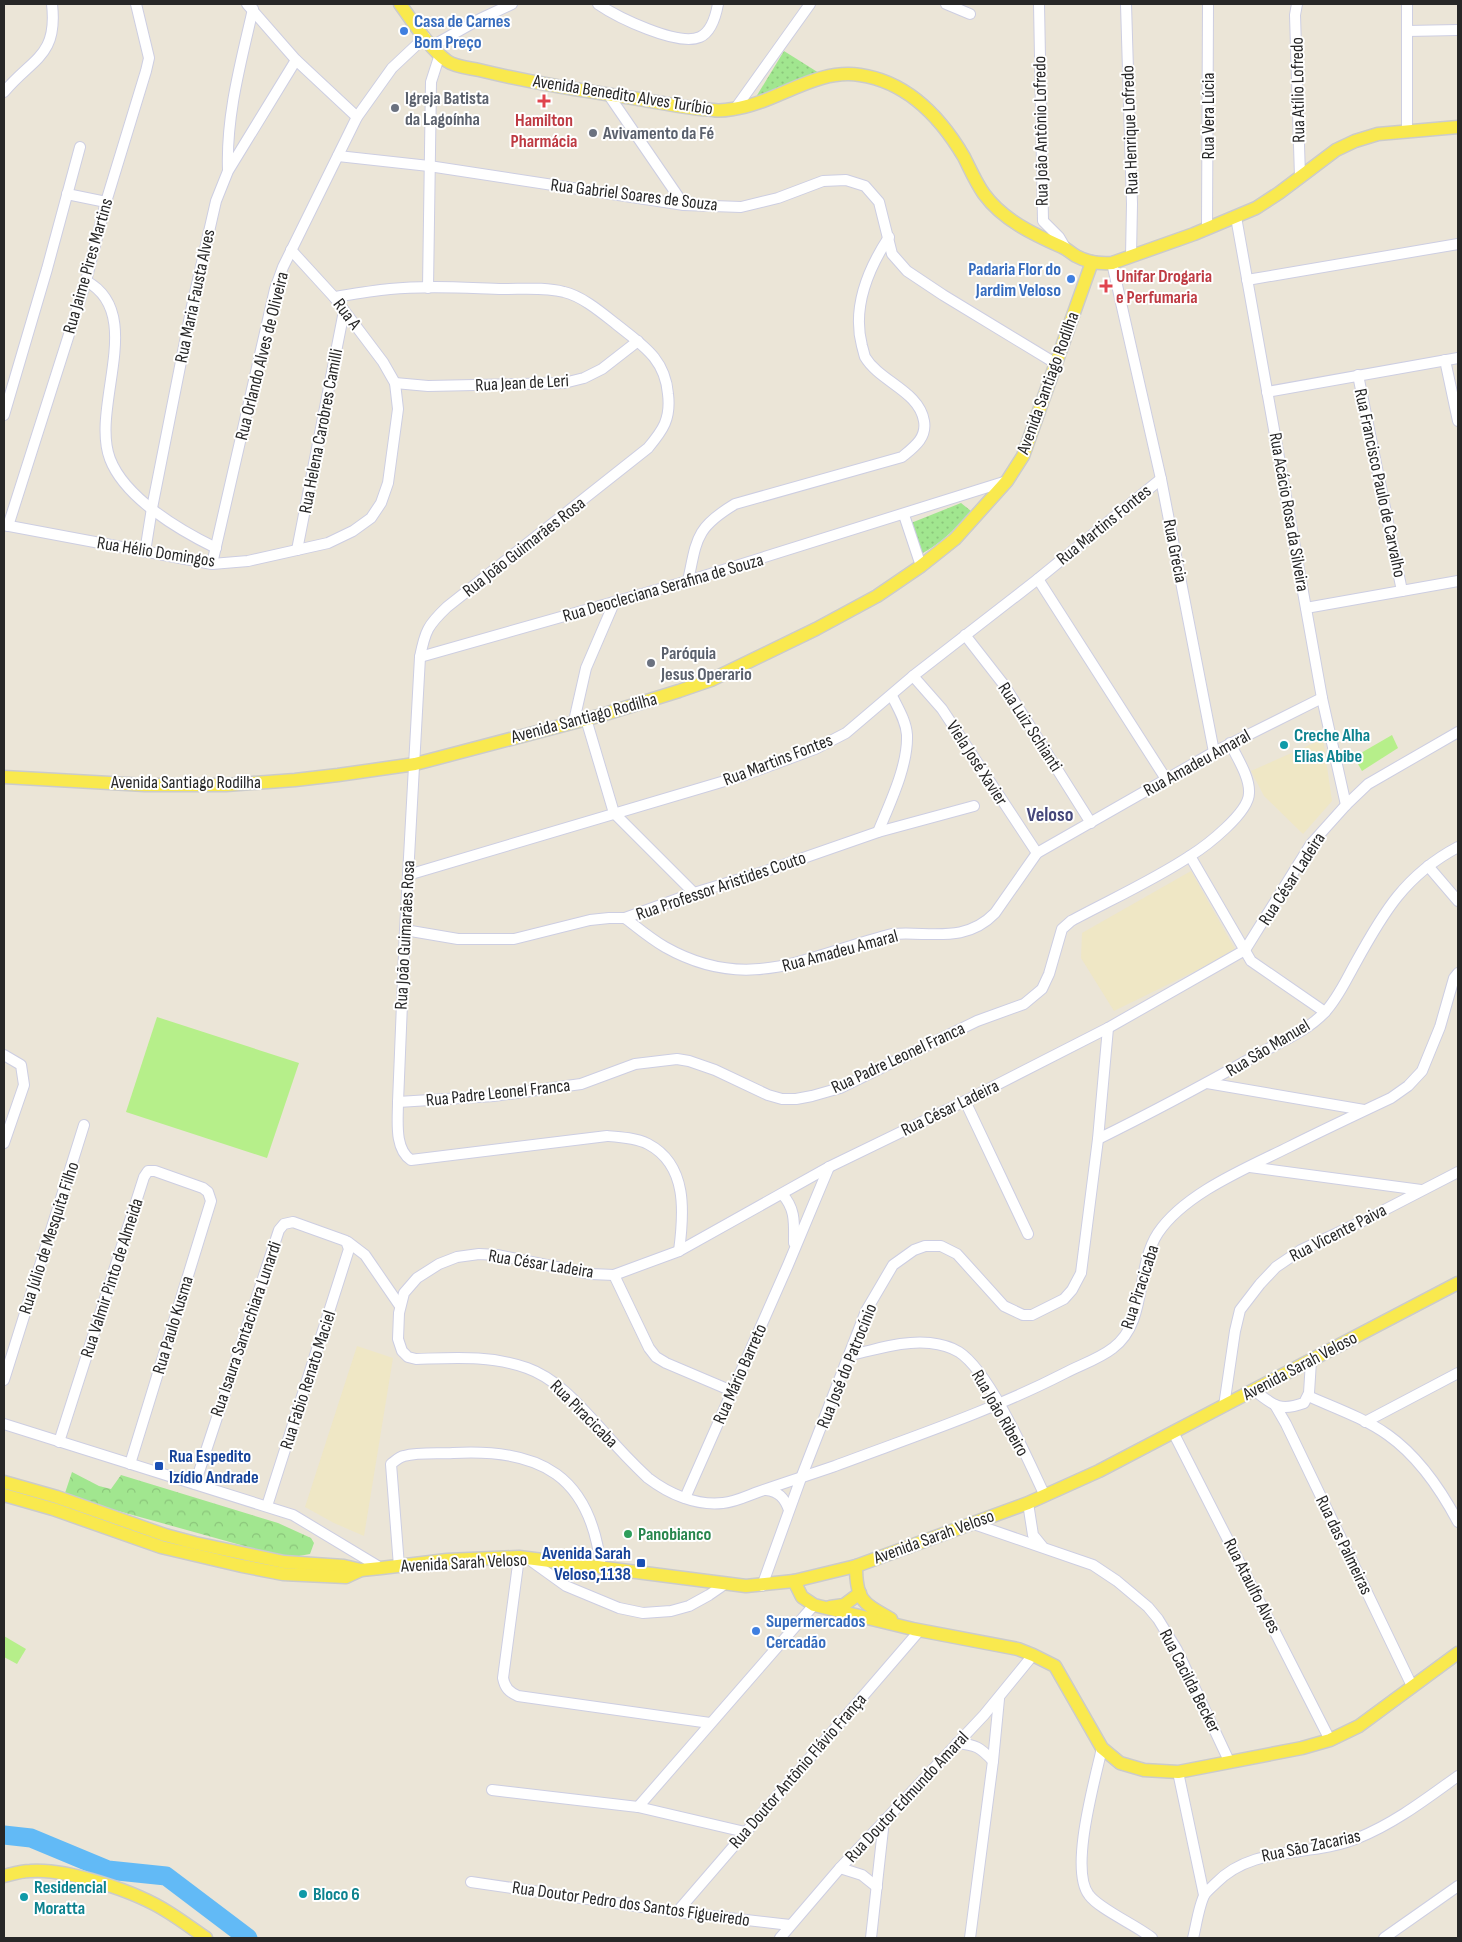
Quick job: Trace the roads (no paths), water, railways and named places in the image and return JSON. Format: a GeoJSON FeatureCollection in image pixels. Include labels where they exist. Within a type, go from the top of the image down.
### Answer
{"type":"FeatureCollection","features":[{"type":"Feature","properties":{"kind":"main road","name":"Avenida Benedito Alves Turíbio"},"geometry":{"type":"LineString","coordinates":[[400,4],[432,46],[449,63],[503,76],[608,94],[713,110],[735,109],[825,77],[843,74],[879,79],[911,96],[940,120],[952,137],[983,193],[1000,211],[1019,226],[1066,249],[1074,256],[1092,262]]}},
{"type":"Feature","properties":{"kind":"main road"},"geometry":{"type":"LineString","coordinates":[[1092,262],[1101,264],[1112,263],[1236,218],[1271,198],[1336,150],[1355,141],[1378,134],[1458,127]]}},
{"type":"Feature","properties":{"kind":"main road","name":"Avenida Santiago Rodilha"},"geometry":{"type":"LineString","coordinates":[[4,777],[145,785],[226,785],[294,780],[415,764],[580,720],[711,680],[816,629],[877,596],[921,566],[955,539],[1007,481],[1023,456],[1092,262]]}},
{"type":"Feature","properties":{"kind":"main road","name":"Avenida Sarah Veloso"},"geometry":{"type":"LineString","coordinates":[[4,1482],[57,1497],[156,1532],[195,1543],[284,1562],[344,1566],[361,1570],[447,1560],[522,1557],[725,1584],[762,1586],[794,1581],[856,1566],[1045,1496],[1099,1471],[1458,1283]]}},
{"type":"Feature","properties":{"kind":"main road","name":"Avenida Sarah Veloso"},"geometry":{"type":"LineString","coordinates":[[4,1495],[53,1509],[161,1547],[242,1566],[283,1574],[321,1577],[346,1577],[361,1570]]}},
{"type":"Feature","properties":{"kind":"main road"},"geometry":{"type":"LineString","coordinates":[[856,1566],[856,1580],[860,1593],[870,1608],[904,1626]]}},
{"type":"Feature","properties":{"kind":"main road"},"geometry":{"type":"LineString","coordinates":[[794,1581],[802,1597],[820,1606],[920,1630],[1018,1649],[1055,1666],[1102,1748],[1120,1763],[1144,1770],[1178,1772],[1302,1748],[1330,1740],[1359,1726],[1458,1652]]}},
{"type":"Feature","properties":{"kind":"main road"},"geometry":{"type":"LineString","coordinates":[[820,1606],[844,1605],[860,1593]]}},
{"type":"Feature","properties":{"kind":"main road"},"geometry":{"type":"LineString","coordinates":[[4,1876],[41,1871],[89,1880],[146,1900],[167,1911],[206,1938]]}},
{"type":"Feature","properties":{"kind":"street"},"geometry":{"type":"LineString","coordinates":[[4,92],[44,53],[53,30],[52,4]]}},
{"type":"Feature","properties":{"kind":"street","name":"Rua Jaime Pires Martins"},"geometry":{"type":"LineString","coordinates":[[6,526],[86,281],[106,202],[133,119],[149,58],[136,4]]}},
{"type":"Feature","properties":{"kind":"street","name":"Rua Orlando Alves de Oliveira"},"geometry":{"type":"LineString","coordinates":[[212,564],[275,288],[291,250],[357,117],[392,68],[480,19],[512,4]]}},
{"type":"Feature","properties":{"kind":"street"},"geometry":{"type":"LineString","coordinates":[[598,4],[651,30],[687,39],[699,37],[704,33],[716,14],[718,4]]}},
{"type":"Feature","properties":{"kind":"street"},"geometry":{"type":"LineString","coordinates":[[735,109],[810,4]]}},
{"type":"Feature","properties":{"kind":"street"},"geometry":{"type":"LineString","coordinates":[[946,4],[970,14]]}},
{"type":"Feature","properties":{"kind":"street","name":"Rua João Antônio Lofredo"},"geometry":{"type":"LineString","coordinates":[[1038,4],[1043,221],[1059,237],[1066,249]]}},
{"type":"Feature","properties":{"kind":"street","name":"Rua Henrique Lofredo"},"geometry":{"type":"LineString","coordinates":[[1126,4],[1132,204],[1131,256]]}},
{"type":"Feature","properties":{"kind":"street","name":"Rua Vera Lúcia"},"geometry":{"type":"LineString","coordinates":[[1207,228],[1208,4]]}},
{"type":"Feature","properties":{"kind":"street","name":"Rua Atílio Lofredo"},"geometry":{"type":"LineString","coordinates":[[1297,4],[1295,15],[1300,177]]}},
{"type":"Feature","properties":{"kind":"street"},"geometry":{"type":"LineString","coordinates":[[1407,4],[1407,132]]}},
{"type":"Feature","properties":{"kind":"street"},"geometry":{"type":"LineString","coordinates":[[250,6],[296,60],[357,117]]}},
{"type":"Feature","properties":{"kind":"street"},"geometry":{"type":"LineString","coordinates":[[228,171],[231,105],[250,6]]}},
{"type":"Feature","properties":{"kind":"street"},"geometry":{"type":"LineString","coordinates":[[1408,31],[1458,30]]}},
{"type":"Feature","properties":{"kind":"street"},"geometry":{"type":"LineString","coordinates":[[428,288],[432,46]]}},
{"type":"Feature","properties":{"kind":"street","name":"Rua Maria Fausta Alves"},"geometry":{"type":"LineString","coordinates":[[146,552],[152,508],[194,297],[216,201],[228,171],[296,60]]}},
{"type":"Feature","properties":{"kind":"street"},"geometry":{"type":"LineString","coordinates":[[608,94],[684,205]]}},
{"type":"Feature","properties":{"kind":"street"},"geometry":{"type":"LineString","coordinates":[[4,415],[47,269],[80,147]]}},
{"type":"Feature","properties":{"kind":"street","name":"Rua Gabriel Soares de Souza"},"geometry":{"type":"LineString","coordinates":[[338,156],[429,166],[684,205],[741,208],[766,202],[823,181],[846,180],[865,186],[880,202],[892,254],[907,271],[1055,363]]}},
{"type":"Feature","properties":{"kind":"street"},"geometry":{"type":"LineString","coordinates":[[67,194],[106,202]]}},
{"type":"Feature","properties":{"kind":"street","name":"Rua Acácio Rosa da Silveira"},"geometry":{"type":"LineString","coordinates":[[1236,218],[1322,698],[1346,805]]}},
{"type":"Feature","properties":{"kind":"street"},"geometry":{"type":"LineString","coordinates":[[688,581],[700,533],[720,513],[735,504],[902,457],[922,439],[925,427],[923,412],[915,401],[886,378],[865,357],[858,332],[861,298],[877,256],[889,237]]}},
{"type":"Feature","properties":{"kind":"street"},"geometry":{"type":"LineString","coordinates":[[1247,280],[1458,244]]}},
{"type":"Feature","properties":{"kind":"street","name":"Rua A"},"geometry":{"type":"LineString","coordinates":[[291,250],[334,297],[383,362],[395,383]]}},
{"type":"Feature","properties":{"kind":"street","name":"Rua Grécia"},"geometry":{"type":"LineString","coordinates":[[1112,263],[1161,479],[1214,752]]}},
{"type":"Feature","properties":{"kind":"street"},"geometry":{"type":"LineString","coordinates":[[86,281],[98,287],[108,301],[113,315],[114,356],[105,415],[105,435],[109,457],[126,486],[152,508],[186,532],[216,548]]}},
{"type":"Feature","properties":{"kind":"street","name":"Rua João Guimarães Rosa"},"geometry":{"type":"LineString","coordinates":[[334,297],[391,288],[566,292],[601,313],[638,342],[654,358],[665,375],[669,403],[668,418],[659,435],[648,448],[447,607],[430,622],[424,637],[420,657],[405,930],[398,1102]]}},
{"type":"Feature","properties":{"kind":"street","name":"Rua Helena Carobres Camilli"},"geometry":{"type":"LineString","coordinates":[[297,550],[344,311]]}},
{"type":"Feature","properties":{"kind":"street","name":"Rua Jean de Leri"},"geometry":{"type":"LineString","coordinates":[[395,383],[428,386],[564,383],[584,378],[602,369],[638,342]]}},
{"type":"Feature","properties":{"kind":"street"},"geometry":{"type":"LineString","coordinates":[[1267,392],[1458,358]]}},
{"type":"Feature","properties":{"kind":"street"},"geometry":{"type":"LineString","coordinates":[[1446,360],[1458,421]]}},
{"type":"Feature","properties":{"kind":"street","name":"Rua Francisco Paulo de Carvalho"},"geometry":{"type":"LineString","coordinates":[[1358,375],[1402,590]]}},
{"type":"Feature","properties":{"kind":"street","name":"Rua Hélio Domingos"},"geometry":{"type":"LineString","coordinates":[[6,526],[212,564],[248,561],[328,543],[353,531],[371,518],[381,503],[388,483],[397,424],[398,409],[395,383]]}},
{"type":"Feature","properties":{"kind":"street","name":"Rua Martins Fontes"},"geometry":{"type":"LineString","coordinates":[[408,875],[745,775],[815,749],[846,733],[892,696],[913,676],[1038,579],[1161,479]]}},
{"type":"Feature","properties":{"kind":"street","name":"Rua Deocleciana Serafina de Souza"},"geometry":{"type":"LineString","coordinates":[[420,657],[688,581],[904,515],[1007,481]]}},
{"type":"Feature","properties":{"kind":"street"},"geometry":{"type":"LineString","coordinates":[[904,515],[921,566]]}},
{"type":"Feature","properties":{"kind":"street"},"geometry":{"type":"LineString","coordinates":[[1038,579],[1166,779]]}},
{"type":"Feature","properties":{"kind":"street"},"geometry":{"type":"LineString","coordinates":[[1306,608],[1458,581]]}},
{"type":"Feature","properties":{"kind":"street"},"geometry":{"type":"LineString","coordinates":[[614,603],[586,668],[580,720],[614,813],[694,893]]}},
{"type":"Feature","properties":{"kind":"street","name":"Rua Luiz Schianti"},"geometry":{"type":"LineString","coordinates":[[965,635],[1004,685],[1091,822]]}},
{"type":"Feature","properties":{"kind":"street","name":"Viela José Xavier"},"geometry":{"type":"LineString","coordinates":[[913,676],[942,709],[1037,853]]}},
{"type":"Feature","properties":{"kind":"street"},"geometry":{"type":"LineString","coordinates":[[878,832],[896,787],[905,754],[907,735],[903,718],[892,696]]}},
{"type":"Feature","properties":{"kind":"street","name":"Rua Amadeu Amaral"},"geometry":{"type":"LineString","coordinates":[[626,918],[663,946],[693,961],[709,966],[735,969],[772,969],[892,934],[908,933],[939,936],[970,930],[979,926],[995,912],[1037,853],[1214,752],[1322,698]]}},
{"type":"Feature","properties":{"kind":"street","name":"Rua César Ladeira"},"geometry":{"type":"LineString","coordinates":[[398,1339],[400,1306],[404,1293],[417,1278],[439,1264],[457,1257],[479,1254],[496,1255],[582,1272],[614,1275],[679,1251],[829,1167],[965,1101],[1108,1028],[1245,950],[1311,844],[1346,805],[1368,784],[1458,732]]}},
{"type":"Feature","properties":{"kind":"street","name":"Rua Padre Leonel Franca"},"geometry":{"type":"LineString","coordinates":[[398,1102],[494,1096],[581,1084],[635,1064],[677,1059],[715,1070],[768,1095],[782,1099],[796,1099],[840,1088],[976,1021],[1024,1004],[1042,989],[1049,974],[1062,929],[1071,921],[1190,856],[1239,815],[1248,802],[1250,792],[1246,777],[1230,744]]}},
{"type":"Feature","properties":{"kind":"street","name":"Rua Professor Aristides Couto"},"geometry":{"type":"LineString","coordinates":[[405,930],[458,939],[500,940],[514,939],[590,920],[626,918],[694,893],[764,872],[878,832],[974,806]]}},
{"type":"Feature","properties":{"kind":"street","name":"Rua São Manuel"},"geometry":{"type":"LineString","coordinates":[[1098,1139],[1207,1083],[1299,1032],[1325,1012],[1339,992],[1389,906],[1413,879],[1428,866],[1458,847]]}},
{"type":"Feature","properties":{"kind":"street"},"geometry":{"type":"LineString","coordinates":[[1190,856],[1251,960],[1325,1012]]}},
{"type":"Feature","properties":{"kind":"street"},"geometry":{"type":"LineString","coordinates":[[1428,866],[1458,901]]}},
{"type":"Feature","properties":{"kind":"street","name":"Rua Piracicaba"},"geometry":{"type":"LineString","coordinates":[[398,1339],[402,1351],[408,1357],[416,1359],[474,1358],[507,1363],[540,1373],[554,1382],[579,1405],[648,1478],[661,1488],[685,1498],[709,1503],[726,1503],[801,1478],[999,1404],[1036,1388],[1112,1349],[1130,1330],[1143,1272],[1150,1250],[1159,1232],[1186,1203],[1248,1167],[1391,1098],[1408,1086],[1422,1072],[1440,1026],[1454,978],[1458,973]]}},
{"type":"Feature","properties":{"kind":"street","name":"Rua José do Patrocínio"},"geometry":{"type":"LineString","coordinates":[[762,1586],[801,1478],[866,1311],[893,1265],[914,1250],[925,1246],[941,1246],[957,1254],[1004,1306],[1023,1315],[1032,1315],[1064,1299],[1072,1290],[1081,1273],[1098,1139],[1108,1028]]}},
{"type":"Feature","properties":{"kind":"street"},"geometry":{"type":"LineString","coordinates":[[4,1055],[22,1065],[24,1085],[4,1143]]}},
{"type":"Feature","properties":{"kind":"street"},"geometry":{"type":"LineString","coordinates":[[1234,1068],[1240,1089]]}},
{"type":"Feature","properties":{"kind":"street"},"geometry":{"type":"LineString","coordinates":[[1207,1083],[1364,1110]]}},
{"type":"Feature","properties":{"kind":"street"},"geometry":{"type":"LineString","coordinates":[[965,1101],[1028,1234]]}},
{"type":"Feature","properties":{"kind":"street"},"geometry":{"type":"LineString","coordinates":[[398,1102],[399,1137],[403,1150],[411,1160],[606,1136],[626,1138],[648,1144],[663,1156],[671,1166],[679,1184],[684,1218],[679,1251]]}},
{"type":"Feature","properties":{"kind":"street","name":"Rua Júlio de Mesquita Filho"},"geometry":{"type":"LineString","coordinates":[[4,1380],[84,1124]]}},
{"type":"Feature","properties":{"kind":"street","name":"Rua Mário Barreto"},"geometry":{"type":"LineString","coordinates":[[685,1498],[829,1167]]}},
{"type":"Feature","properties":{"kind":"street"},"geometry":{"type":"LineString","coordinates":[[1248,1167],[1421,1190]]}},
{"type":"Feature","properties":{"kind":"street","name":"Rua Valmir Pinto de Almeida"},"geometry":{"type":"LineString","coordinates":[[59,1442],[146,1173],[151,1170],[155,1171],[203,1188]]}},
{"type":"Feature","properties":{"kind":"street","name":"Rua Vicente Paiva"},"geometry":{"type":"LineString","coordinates":[[1224,1406],[1240,1310],[1276,1267],[1301,1250],[1365,1220],[1458,1172]]}},
{"type":"Feature","properties":{"kind":"street","name":"Rua Paulo Kusma"},"geometry":{"type":"LineString","coordinates":[[130,1464],[210,1208],[210,1196],[203,1188]]}},
{"type":"Feature","properties":{"kind":"street","name":"Rua Mário Barreto"},"geometry":{"type":"LineString","coordinates":[[782,1194],[789,1201],[794,1212],[794,1250]]}},
{"type":"Feature","properties":{"kind":"street","name":"Rua Isaura Santachiara Lunardi"},"geometry":{"type":"LineString","coordinates":[[195,1484],[243,1336],[282,1226],[292,1222],[348,1242],[365,1255],[400,1306]]}},
{"type":"Feature","properties":{"kind":"street","name":"Rua Fabio Renato Maciel"},"geometry":{"type":"LineString","coordinates":[[267,1506],[348,1255],[348,1242]]}},
{"type":"Feature","properties":{"kind":"street"},"geometry":{"type":"LineString","coordinates":[[614,1275],[649,1348],[656,1357],[732,1391]]}},
{"type":"Feature","properties":{"kind":"street","name":"Rua João Ribeiro"},"geometry":{"type":"LineString","coordinates":[[850,1355],[905,1343],[930,1343],[948,1347],[959,1352],[969,1361],[999,1404],[1045,1496]]}},
{"type":"Feature","properties":{"kind":"street"},"geometry":{"type":"LineString","coordinates":[[1254,1390],[1275,1405],[1289,1408],[1304,1403],[1308,1396],[1311,1381],[1311,1361]]}},
{"type":"Feature","properties":{"kind":"street"},"geometry":{"type":"LineString","coordinates":[[1365,1422],[1458,1373]]}},
{"type":"Feature","properties":{"kind":"street"},"geometry":{"type":"LineString","coordinates":[[1308,1396],[1365,1422],[1388,1435],[1411,1454],[1444,1495],[1458,1522]]}},
{"type":"Feature","properties":{"kind":"street","name":"Rua das Palmeiras"},"geometry":{"type":"LineString","coordinates":[[1275,1405],[1286,1424],[1412,1686]]}},
{"type":"Feature","properties":{"kind":"street"},"geometry":{"type":"LineString","coordinates":[[4,1424],[293,1515],[382,1568]]}},
{"type":"Feature","properties":{"kind":"street","name":"Rua Ataulfo Alves"},"geometry":{"type":"LineString","coordinates":[[1173,1432],[1330,1740]]}},
{"type":"Feature","properties":{"kind":"street"},"geometry":{"type":"LineString","coordinates":[[399,1566],[391,1464],[402,1456],[473,1452],[527,1459],[543,1464],[558,1475],[582,1500],[590,1516],[601,1568]]}},
{"type":"Feature","properties":{"kind":"street"},"geometry":{"type":"LineString","coordinates":[[765,1490],[771,1490],[784,1498],[789,1510]]}},
{"type":"Feature","properties":{"kind":"street"},"geometry":{"type":"LineString","coordinates":[[1028,1503],[1033,1535],[1042,1547]]}},
{"type":"Feature","properties":{"kind":"street","name":"Rua Cacilda Becker"},"geometry":{"type":"LineString","coordinates":[[971,1523],[1092,1565],[1117,1581],[1148,1607],[1177,1650],[1230,1761]]}},
{"type":"Feature","properties":{"kind":"street"},"geometry":{"type":"LineString","coordinates":[[710,1723],[518,1696],[504,1687],[503,1678],[522,1557],[566,1586],[619,1608],[643,1613],[671,1611],[689,1606],[725,1584]]}},
{"type":"Feature","properties":{"kind":"street"},"geometry":{"type":"LineString","coordinates":[[638,1807],[710,1723],[820,1606]]}},
{"type":"Feature","properties":{"kind":"street","name":"Rua Doutor Antônio Flávio França"},"geometry":{"type":"LineString","coordinates":[[677,1912],[920,1630]]}},
{"type":"Feature","properties":{"kind":"street","name":"Rua Doutor Edmundo Amaral"},"geometry":{"type":"LineString","coordinates":[[780,1938],[790,1924],[840,1868],[984,1715],[1033,1655]]}},
{"type":"Feature","properties":{"kind":"street"},"geometry":{"type":"LineString","coordinates":[[970,1938],[993,1761],[999,1697]]}},
{"type":"Feature","properties":{"kind":"street"},"geometry":{"type":"LineString","coordinates":[[957,1743],[974,1745],[993,1761]]}},
{"type":"Feature","properties":{"kind":"street"},"geometry":{"type":"LineString","coordinates":[[1102,1748],[1083,1839],[1081,1869],[1084,1887],[1089,1896],[1097,1903],[1139,1927],[1152,1938]]}},
{"type":"Feature","properties":{"kind":"street"},"geometry":{"type":"LineString","coordinates":[[1178,1772],[1204,1895],[1193,1938]]}},
{"type":"Feature","properties":{"kind":"street","name":"Rua São Zacarias"},"geometry":{"type":"LineString","coordinates":[[1204,1895],[1221,1878],[1250,1860],[1320,1848],[1356,1839],[1395,1822],[1458,1776]]}},
{"type":"Feature","properties":{"kind":"street"},"geometry":{"type":"LineString","coordinates":[[492,1790],[638,1807],[745,1832]]}},
{"type":"Feature","properties":{"kind":"street"},"geometry":{"type":"LineString","coordinates":[[871,1938],[884,1820]]}},
{"type":"Feature","properties":{"kind":"street"},"geometry":{"type":"LineString","coordinates":[[840,1868],[862,1875],[877,1887]]}},
{"type":"Feature","properties":{"kind":"street","name":"Rua Doutor Pedro dos Santos Figueiredo"},"geometry":{"type":"LineString","coordinates":[[471,1882],[677,1912],[790,1924]]}},
{"type":"Feature","properties":{"kind":"street"},"geometry":{"type":"LineString","coordinates":[[1384,1938],[1458,1886]]}},
{"type":"Feature","properties":{"kind":"waterway"},"geometry":{"type":"LineString","coordinates":[[4,1835],[31,1838],[108,1870],[166,1876],[248,1938]]}},
{"type":"Feature","properties":{"kind":"place","name":"Casa de Carnes Bom Preço"},"geometry":{"type":"Point","coordinates":[404,31]}},
{"type":"Feature","properties":{"kind":"place","name":"Hamilton Pharmácia"},"geometry":{"type":"Point","coordinates":[544,101]}},
{"type":"Feature","properties":{"kind":"place","name":"Igreja Batista da Lagoínha"},"geometry":{"type":"Point","coordinates":[395,108]}},
{"type":"Feature","properties":{"kind":"place","name":"Avivamento da Fé"},"geometry":{"type":"Point","coordinates":[593,133]}},
{"type":"Feature","properties":{"kind":"place","name":"Padaria Flor do Jardim Veloso"},"geometry":{"type":"Point","coordinates":[1071,279]}},
{"type":"Feature","properties":{"kind":"place","name":"Unifar Drogaria e Perfumaria"},"geometry":{"type":"Point","coordinates":[1106,286]}},
{"type":"Feature","properties":{"kind":"place","name":"Paróquia Jesus Operario"},"geometry":{"type":"Point","coordinates":[651,663]}},
{"type":"Feature","properties":{"kind":"place","name":"Creche Alha Elias Abibe"},"geometry":{"type":"Point","coordinates":[1284,745]}},
{"type":"Feature","properties":{"kind":"place","name":"Rua Espedito Izídio Andrade"},"geometry":{"type":"Point","coordinates":[159,1466]}},
{"type":"Feature","properties":{"kind":"place","name":"Panobianco"},"geometry":{"type":"Point","coordinates":[628,1534]}},
{"type":"Feature","properties":{"kind":"place","name":"Avenida Sarah Veloso,1138"},"geometry":{"type":"Point","coordinates":[641,1563]}},
{"type":"Feature","properties":{"kind":"place","name":"Supermercados Cercadão"},"geometry":{"type":"Point","coordinates":[756,1631]}},
{"type":"Feature","properties":{"kind":"place","name":"Bloco 6"},"geometry":{"type":"Point","coordinates":[303,1894]}},
{"type":"Feature","properties":{"kind":"place","name":"Residencial Moratta"},"geometry":{"type":"Point","coordinates":[24,1897]}},
{"type":"Feature","properties":{"kind":"district","name":"Veloso"},"geometry":{"type":"Point","coordinates":[1050,815]}}]}
